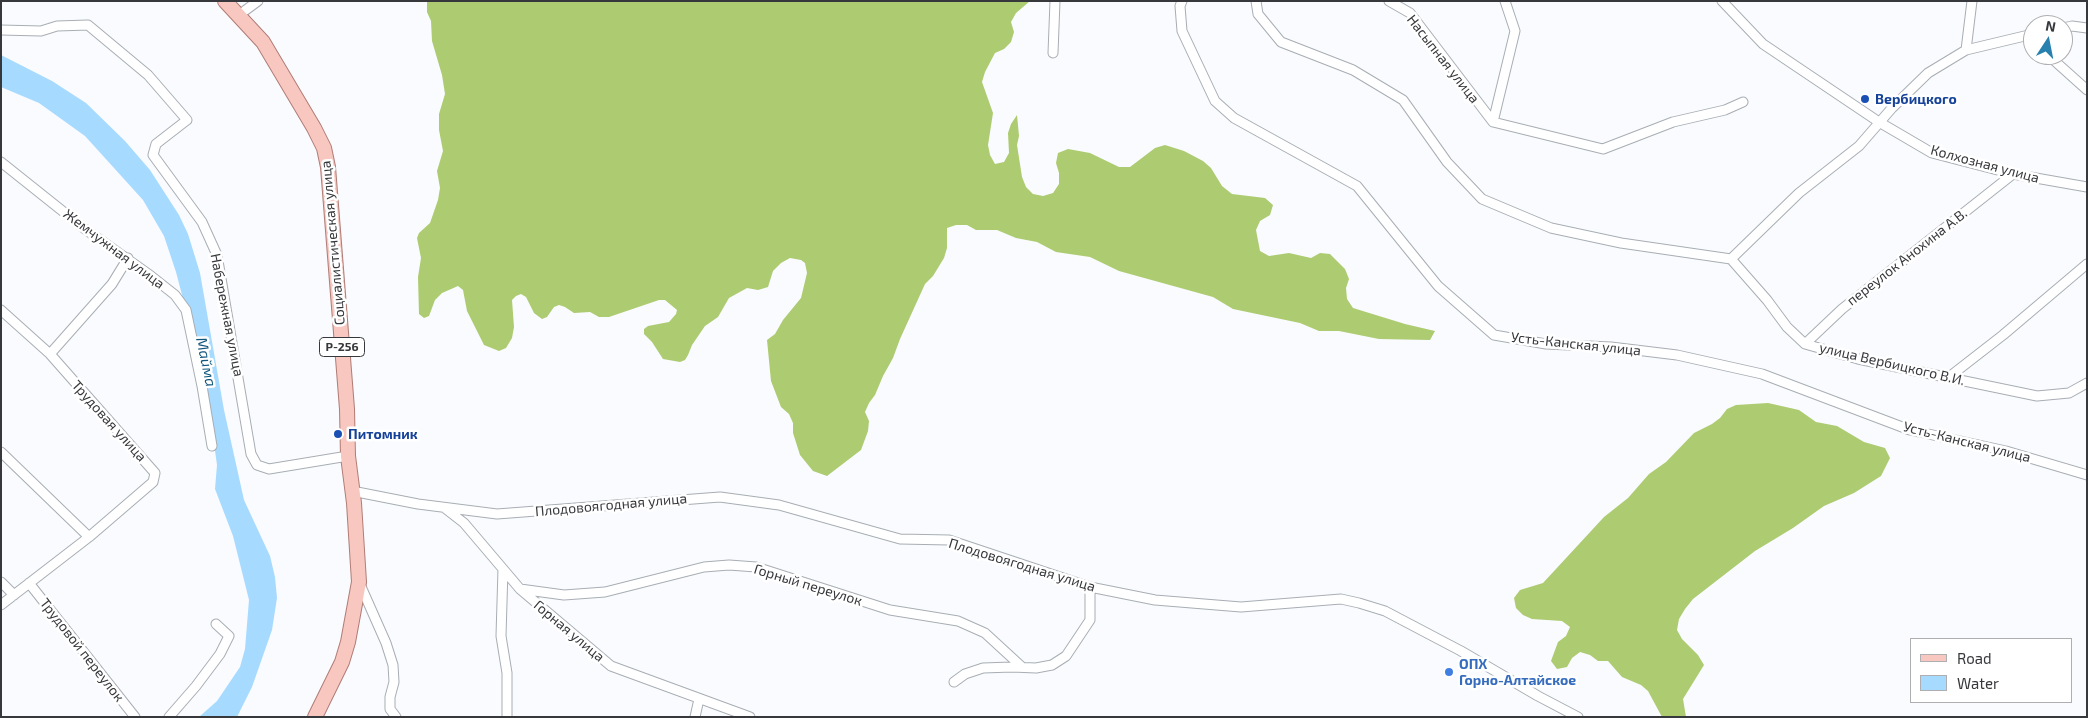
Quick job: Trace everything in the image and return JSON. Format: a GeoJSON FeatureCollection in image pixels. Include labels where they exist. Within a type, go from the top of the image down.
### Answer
{"type":"FeatureCollection","features":[{"type":"Feature","properties":{"kind":"main road","name":"Социалистическая улица"},"geometry":{"type":"LineString","coordinates":[[225,1],[263,42],[314,128],[324,148],[328,167],[347,409],[348,456],[359,582],[348,642],[342,662],[314,717]]}},
{"type":"Feature","properties":{"kind":"street"},"geometry":{"type":"LineString","coordinates":[[239,15],[258,1]]}},
{"type":"Feature","properties":{"kind":"street"},"geometry":{"type":"LineString","coordinates":[[1053,53],[1055,1]]}},
{"type":"Feature","properties":{"kind":"street","name":"Усть-Канская улица"},"geometry":{"type":"LineString","coordinates":[[1182,1],[1180,6],[1182,31],[1202,70],[1214,101],[1234,118],[1356,186],[1438,286],[1494,335],[1546,344],[1610,347],[1677,355],[1762,374],[1910,430],[2006,451],[2086,474]]}},
{"type":"Feature","properties":{"kind":"street"},"geometry":{"type":"LineString","coordinates":[[1256,1],[1258,14],[1281,42],[1353,70],[1403,100],[1447,162],[1482,199],[1551,228],[1621,243],[1731,259],[1799,193],[1859,146],[1879,122],[1928,73],[1966,50],[2023,39]]}},
{"type":"Feature","properties":{"kind":"street","name":"Насыпная улица"},"geometry":{"type":"LineString","coordinates":[[1389,1],[1410,13],[1493,122]]}},
{"type":"Feature","properties":{"kind":"street"},"geometry":{"type":"LineString","coordinates":[[1505,1],[1515,31],[1493,122],[1602,149],[1673,122],[1712,113],[1743,102]]}},
{"type":"Feature","properties":{"kind":"street","name":"Колхозная улица"},"geometry":{"type":"LineString","coordinates":[[1722,1],[1763,44],[1879,122],[1932,153],[2013,174],[2087,187]]}},
{"type":"Feature","properties":{"kind":"street"},"geometry":{"type":"LineString","coordinates":[[1966,50],[1972,1]]}},
{"type":"Feature","properties":{"kind":"street","name":"Набережная улица"},"geometry":{"type":"LineString","coordinates":[[1,30],[41,31],[57,26],[88,25],[148,75],[186,120],[156,144],[153,155],[202,222],[217,255],[251,454],[257,465],[269,469],[348,456]]}},
{"type":"Feature","properties":{"kind":"street"},"geometry":{"type":"LineString","coordinates":[[2073,26],[2087,28]]}},
{"type":"Feature","properties":{"kind":"street"},"geometry":{"type":"LineString","coordinates":[[2059,65],[2087,90]]}},
{"type":"Feature","properties":{"kind":"street","name":"Жемчужная улица"},"geometry":{"type":"LineString","coordinates":[[1,162],[175,295],[186,310],[212,446]]}},
{"type":"Feature","properties":{"kind":"street","name":"переулок Анохина А.В."},"geometry":{"type":"LineString","coordinates":[[1805,344],[1842,309],[2013,174]]}},
{"type":"Feature","properties":{"kind":"street"},"geometry":{"type":"LineString","coordinates":[[50,354],[112,284],[128,258]]}},
{"type":"Feature","properties":{"kind":"street","name":"улица Вербицкого В.И."},"geometry":{"type":"LineString","coordinates":[[1731,259],[1767,300],[1787,327],[1805,344],[1858,359],[2037,396],[2069,393],[2087,382]]}},
{"type":"Feature","properties":{"kind":"street"},"geometry":{"type":"LineString","coordinates":[[1949,377],[2004,335],[2087,264]]}},
{"type":"Feature","properties":{"kind":"street","name":"Трудовая улица"},"geometry":{"type":"LineString","coordinates":[[1,310],[50,354],[155,473],[152,482],[89,538],[1,605]]}},
{"type":"Feature","properties":{"kind":"street"},"geometry":{"type":"LineString","coordinates":[[1,452],[89,538]]}},
{"type":"Feature","properties":{"kind":"street","name":"Плодовоягодная улица"},"geometry":{"type":"LineString","coordinates":[[352,492],[446,509],[497,514],[720,496],[778,505],[900,539],[949,540],[1090,587],[1155,600],[1241,608],[1341,599],[1359,602],[1385,612],[1416,628],[1578,717]]}},
{"type":"Feature","properties":{"kind":"street","name":"Горная улица"},"geometry":{"type":"LineString","coordinates":[[446,509],[464,523],[520,589],[611,666],[750,717]]}},
{"type":"Feature","properties":{"kind":"street","name":"Горный переулок"},"geometry":{"type":"LineString","coordinates":[[520,589],[564,596],[605,592],[704,567],[729,565],[756,567],[890,610],[958,621],[985,633],[1022,667]]}},
{"type":"Feature","properties":{"kind":"street"},"geometry":{"type":"LineString","coordinates":[[503,570],[501,636],[507,673],[507,717]]}},
{"type":"Feature","properties":{"kind":"street"},"geometry":{"type":"LineString","coordinates":[[1,582],[14,595]]}},
{"type":"Feature","properties":{"kind":"street","name":"Трудовой переулок"},"geometry":{"type":"LineString","coordinates":[[29,582],[135,717]]}},
{"type":"Feature","properties":{"kind":"street"},"geometry":{"type":"LineString","coordinates":[[359,582],[393,665],[394,682],[390,697],[390,709],[396,717]]}},
{"type":"Feature","properties":{"kind":"street"},"geometry":{"type":"LineString","coordinates":[[954,682],[965,674],[983,668],[1036,668],[1052,665],[1066,656],[1090,620],[1090,587]]}},
{"type":"Feature","properties":{"kind":"street"},"geometry":{"type":"LineString","coordinates":[[169,717],[220,654],[229,636],[216,624]]}},
{"type":"Feature","properties":{"kind":"street"},"geometry":{"type":"LineString","coordinates":[[695,717],[699,699]]}},
{"type":"Feature","properties":{"kind":"green space"},"geometry":{"type":"Polygon","coordinates":[[[427,1],[1030,1],[1016,13],[1011,22],[1014,32],[1011,42],[1004,49],[995,53],[982,82],[993,113],[988,145],[990,155],[995,164],[1004,162],[1009,153],[1008,133],[1017,115],[1019,136],[1017,145],[1022,177],[1026,187],[1033,194],[1043,196],[1053,193],[1059,184],[1059,173],[1056,163],[1058,153],[1068,149],[1090,153],[1119,167],[1130,167],[1155,148],[1165,145],[1184,151],[1203,161],[1211,168],[1222,186],[1232,194],[1265,198],[1273,205],[1270,215],[1260,221],[1256,230],[1260,251],[1269,256],[1289,253],[1311,258],[1320,253],[1330,254],[1345,269],[1349,279],[1346,288],[1347,299],[1353,308],[1435,331],[1430,340],[1379,339],[1339,331],[1319,331],[1300,323],[1233,309],[1213,297],[1119,271],[1090,257],[1056,252],[1037,242],[1016,238],[997,230],[976,230],[967,225],[956,225],[947,228],[947,248],[944,258],[933,276],[925,284],[893,358],[865,412],[869,421],[868,431],[861,450],[827,476],[813,471],[800,455],[793,433],[793,423],[789,414],[781,407],[771,381],[767,340],[775,334],[783,320],[801,298],[807,273],[805,263],[801,260],[790,258],[781,263],[773,271],[768,287],[758,290],[747,288],[729,298],[718,317],[705,326],[692,345],[685,360],[680,362],[663,359],[652,342],[644,334],[644,329],[648,326],[669,322],[676,314],[677,310],[665,300],[659,300],[609,317],[599,317],[590,312],[574,313],[559,305],[554,307],[547,317],[542,319],[534,313],[526,297],[521,294],[512,300],[514,327],[512,338],[506,348],[499,351],[484,345],[467,311],[463,290],[458,286],[442,293],[435,300],[429,316],[424,318],[419,314],[418,277],[421,258],[417,238],[419,233],[430,223],[438,200],[440,188],[437,171],[443,151],[439,130],[439,114],[445,94],[442,75],[432,41],[427,1]]]}},
{"type":"Feature","properties":{"kind":"green space"},"geometry":{"type":"Polygon","coordinates":[[[1768,403],[1799,410],[1816,422],[1837,426],[1864,442],[1885,448],[1890,458],[1881,476],[1854,493],[1824,506],[1755,551],[1693,599],[1679,619],[1677,630],[1682,639],[1698,655],[1704,665],[1683,699],[1686,717],[1662,717],[1648,691],[1641,685],[1622,677],[1608,661],[1598,661],[1590,655],[1580,652],[1572,658],[1567,667],[1557,669],[1551,661],[1558,642],[1566,636],[1570,627],[1562,621],[1532,619],[1523,615],[1516,608],[1514,598],[1520,590],[1543,583],[1604,517],[1628,498],[1649,474],[1666,462],[1694,433],[1712,424],[1727,409],[1736,405],[1768,403]]]}},
{"type":"Feature","properties":{"kind":"water","name":"Майма"},"geometry":{"type":"Polygon","coordinates":[[[1,55],[52,81],[86,103],[125,141],[150,170],[179,215],[188,234],[200,273],[224,410],[244,500],[270,556],[275,577],[277,598],[272,630],[252,687],[237,717],[199,717],[217,701],[240,667],[245,649],[249,600],[233,536],[215,489],[217,465],[206,386],[176,272],[164,236],[143,200],[85,136],[39,103],[1,87],[1,55]]]}},
{"type":"Feature","properties":{"kind":"place","name":"Вербицкого"},"geometry":{"type":"Point","coordinates":[1865,99]}},
{"type":"Feature","properties":{"kind":"place","name":"Питомник"},"geometry":{"type":"Point","coordinates":[338,434]}},
{"type":"Feature","properties":{"kind":"place","name":"ОПХ Горно-Алтайское"},"geometry":{"type":"Point","coordinates":[1449,672]}}]}
